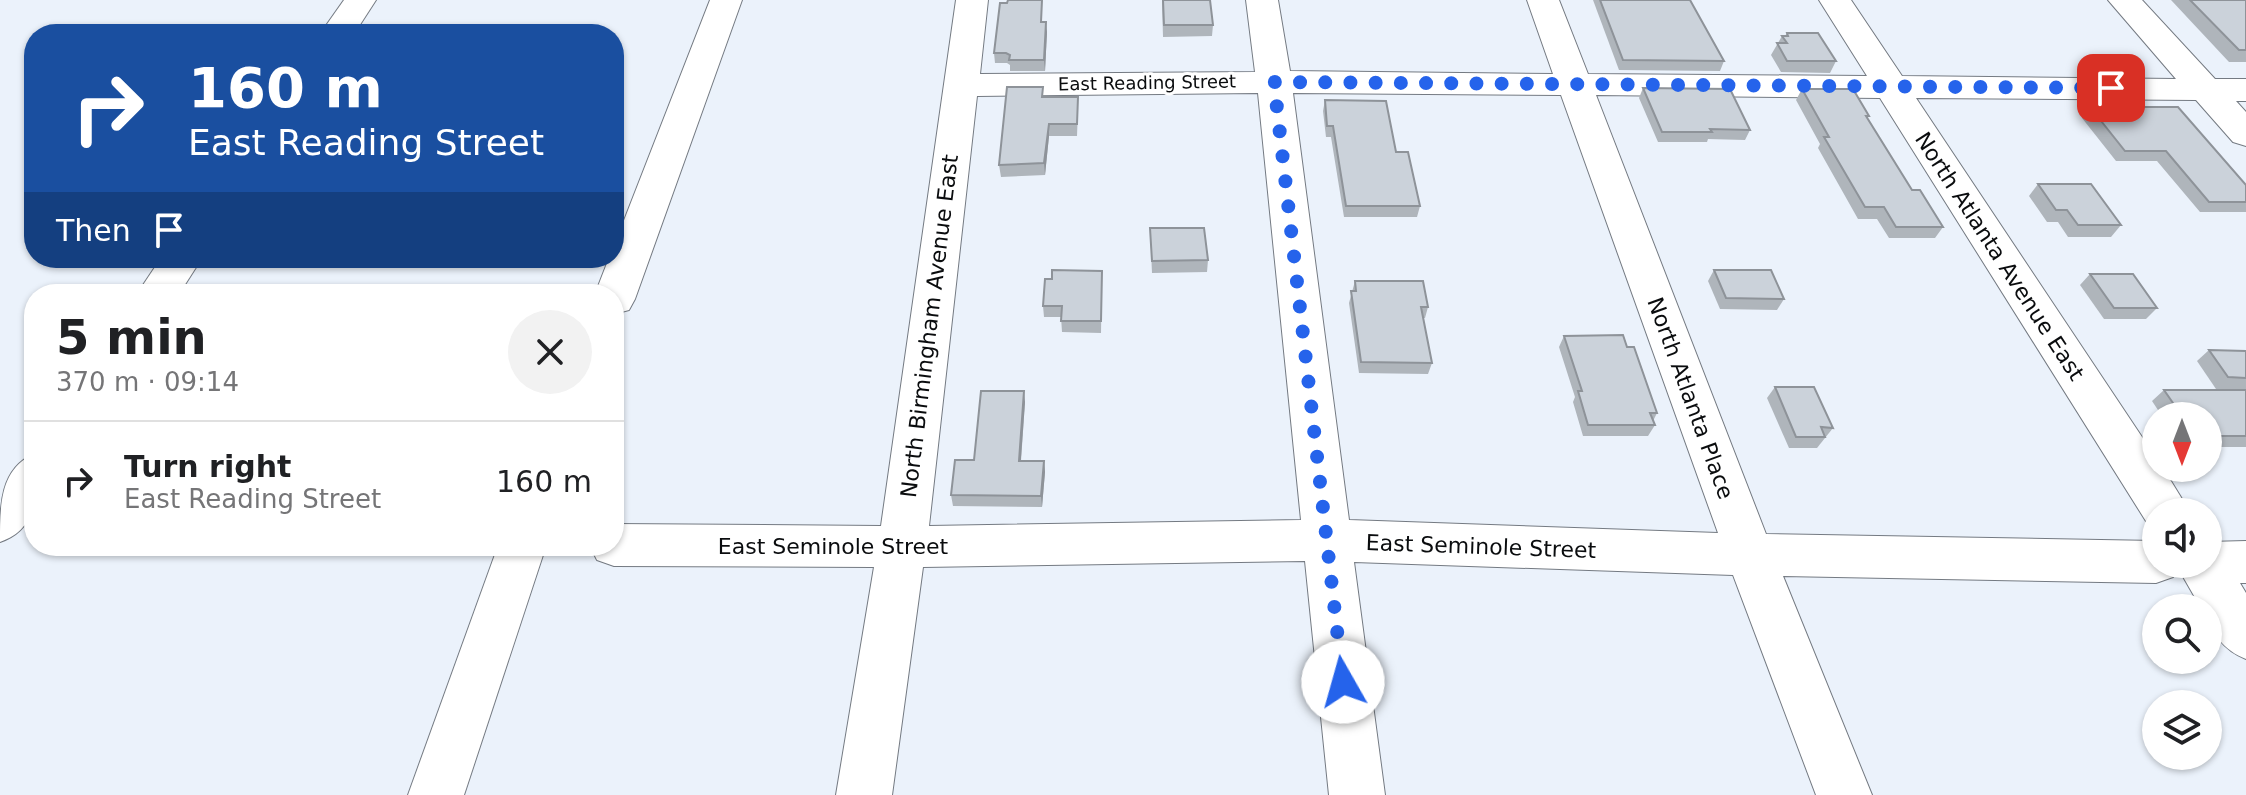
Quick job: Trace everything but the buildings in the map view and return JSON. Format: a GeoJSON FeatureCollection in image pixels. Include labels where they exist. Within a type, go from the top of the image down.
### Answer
{"type":"FeatureCollection","features":[{"type":"Feature","properties":{"kind":"street"},"geometry":{"type":"LineString","coordinates":[[344,24],[360,0]]}},
{"type":"Feature","properties":{"kind":"street"},"geometry":{"type":"LineString","coordinates":[[620,284],[726,0]]}},
{"type":"Feature","properties":{"kind":"street","name":"North Birmingham Avenue East"},"geometry":{"type":"LineString","coordinates":[[864,795],[902,547],[972,0]]}},
{"type":"Feature","properties":{"kind":"street"},"geometry":{"type":"LineString","coordinates":[[1262,0],[1357,795]]}},
{"type":"Feature","properties":{"kind":"street","name":"North Atlanta Place"},"geometry":{"type":"LineString","coordinates":[[1543,0],[1750,555],[1844,795]]}},
{"type":"Feature","properties":{"kind":"street","name":"North Atlanta Avenue East"},"geometry":{"type":"LineString","coordinates":[[1835,0],[2157,498]]}},
{"type":"Feature","properties":{"kind":"street"},"geometry":{"type":"LineString","coordinates":[[2124,0],[2246,134]]}},
{"type":"Feature","properties":{"kind":"street","name":"East Reading Street"},"geometry":{"type":"LineString","coordinates":[[960,85],[1574,83],[2246,90]]}},
{"type":"Feature","properties":{"kind":"street"},"geometry":{"type":"LineString","coordinates":[[0,522],[24,487]]}},
{"type":"Feature","properties":{"kind":"street"},"geometry":{"type":"LineString","coordinates":[[0,531],[24,532]]}},
{"type":"Feature","properties":{"kind":"street","name":"East Seminole Street"},"geometry":{"type":"LineString","coordinates":[[624,545],[902,547],[1326,540],[1750,555],[2142,562]]}},
{"type":"Feature","properties":{"kind":"street"},"geometry":{"type":"LineString","coordinates":[[436,795],[519,556]]}},
{"type":"Feature","properties":{"kind":"street"},"geometry":{"type":"LineString","coordinates":[[2222,563],[2246,562]]}},
{"type":"Feature","properties":{"kind":"street"},"geometry":{"type":"LineString","coordinates":[[2209,578],[2246,636]]}},
{"type":"Feature","properties":{"kind":"route"},"geometry":{"type":"LineString","coordinates":[[1343,682],[1274,82],[2111,88]]}}]}
